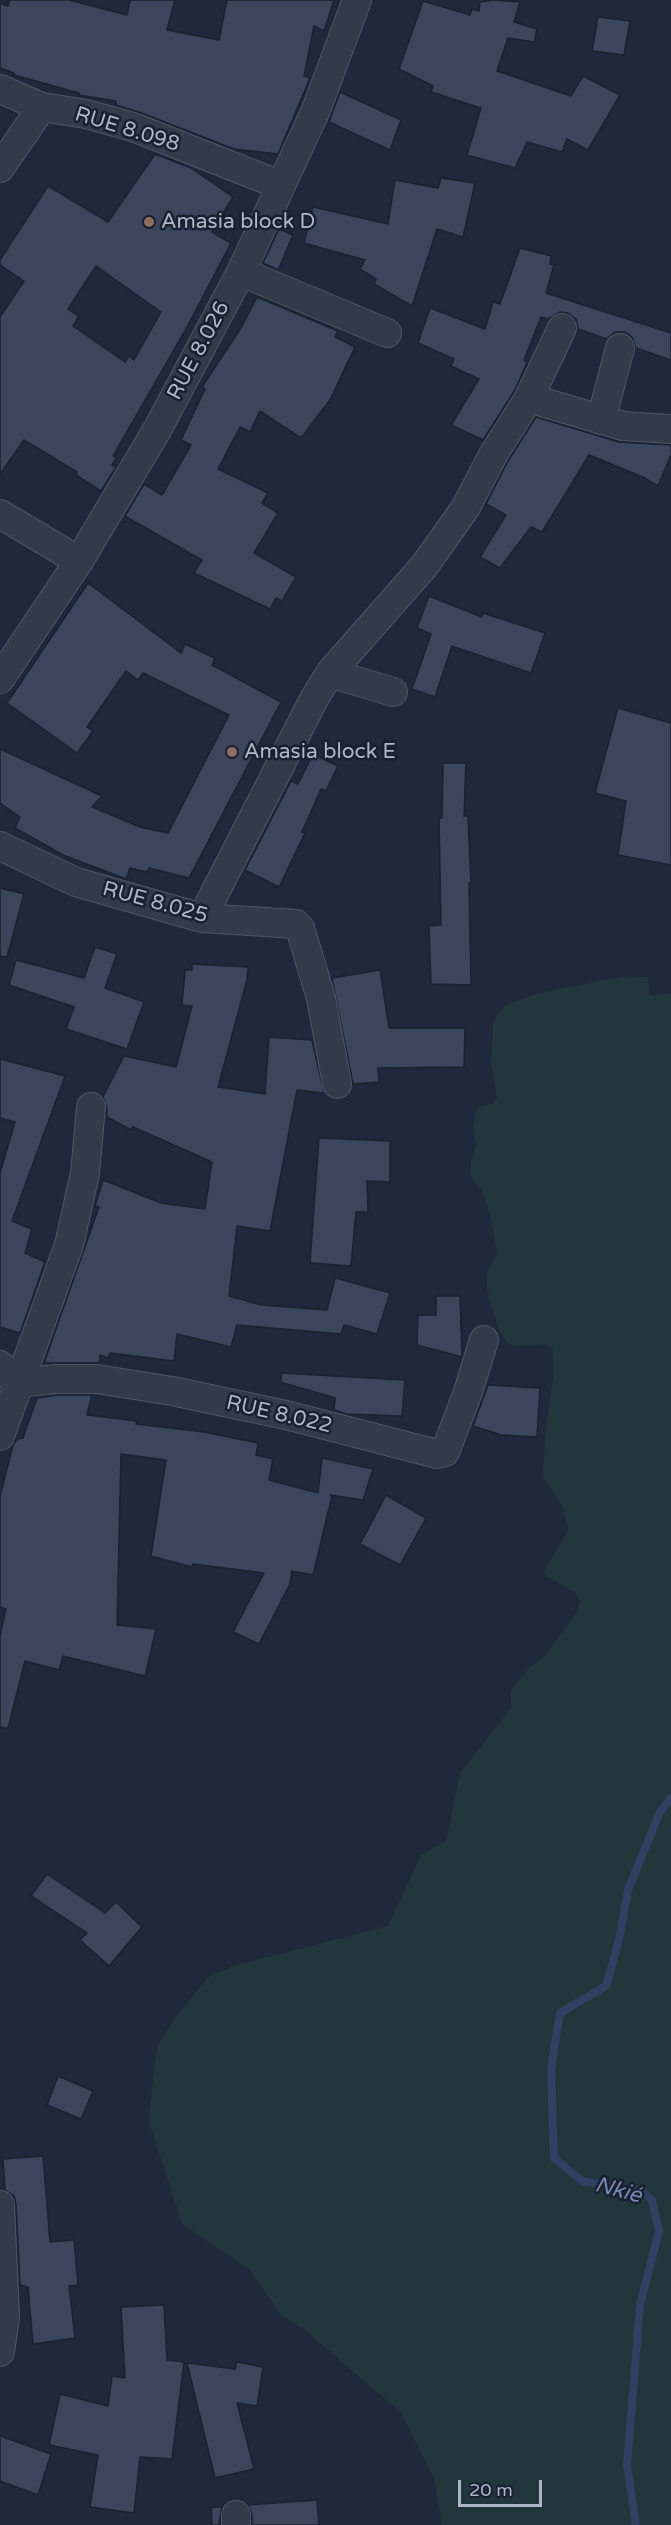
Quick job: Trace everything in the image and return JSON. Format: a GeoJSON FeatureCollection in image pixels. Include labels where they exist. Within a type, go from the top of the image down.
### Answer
{"type":"FeatureCollection","features":[{"type":"Feature","properties":{"kind":"street","name":"RUE 8.026"},"geometry":{"type":"LineString","coordinates":[[0,679],[79,561],[157,429],[241,272],[316,110],[357,0]]}},
{"type":"Feature","properties":{"kind":"street"},"geometry":{"type":"LineString","coordinates":[[0,89],[42,107],[0,168]]}},
{"type":"Feature","properties":{"kind":"street","name":"RUE 8.098"},"geometry":{"type":"LineString","coordinates":[[42,107],[86,114],[133,127],[280,185]]}},
{"type":"Feature","properties":{"kind":"street"},"geometry":{"type":"LineString","coordinates":[[241,272],[387,333]]}},
{"type":"Feature","properties":{"kind":"street"},"geometry":{"type":"LineString","coordinates":[[202,918],[309,709],[330,673],[424,565],[466,507],[494,453],[529,398],[562,328]]}},
{"type":"Feature","properties":{"kind":"street"},"geometry":{"type":"LineString","coordinates":[[601,420],[620,348]]}},
{"type":"Feature","properties":{"kind":"street"},"geometry":{"type":"LineString","coordinates":[[529,398],[632,427],[671,429]]}},
{"type":"Feature","properties":{"kind":"street"},"geometry":{"type":"LineString","coordinates":[[0,514],[79,561]]}},
{"type":"Feature","properties":{"kind":"street"},"geometry":{"type":"LineString","coordinates":[[330,673],[393,692]]}},
{"type":"Feature","properties":{"kind":"street","name":"RUE 8.025"},"geometry":{"type":"LineString","coordinates":[[0,846],[76,882],[202,918],[296,924],[300,928],[321,998],[337,1084]]}},
{"type":"Feature","properties":{"kind":"street"},"geometry":{"type":"LineString","coordinates":[[0,1436],[9,1374],[69,1245],[85,1173],[91,1107]]}},
{"type":"Feature","properties":{"kind":"street","name":"RUE 8.022"},"geometry":{"type":"LineString","coordinates":[[9,1374],[57,1379],[97,1379],[172,1391],[286,1415],[441,1454],[447,1447],[468,1392],[484,1340]]}},
{"type":"Feature","properties":{"kind":"street"},"geometry":{"type":"LineString","coordinates":[[0,2205],[5,2317],[0,2352]]}},
{"type":"Feature","properties":{"kind":"green space"},"geometry":{"type":"Polygon","coordinates":[[[624,976],[648,977],[649,995],[671,994],[671,2525],[442,2525],[434,2478],[401,2413],[305,2330],[282,2316],[249,2269],[182,2224],[149,2122],[154,2069],[158,2044],[207,1978],[233,1966],[388,1926],[421,1855],[446,1841],[460,1773],[511,1708],[511,1690],[531,1666],[544,1657],[576,1613],[580,1601],[576,1593],[543,1572],[567,1533],[568,1526],[561,1504],[543,1477],[545,1436],[554,1372],[552,1348],[545,1344],[513,1346],[499,1331],[487,1290],[487,1274],[497,1253],[491,1218],[482,1191],[470,1175],[471,1160],[476,1145],[473,1125],[477,1108],[494,1103],[497,1098],[491,1062],[493,1025],[497,1014],[505,1006],[536,994],[624,976]]]}},
{"type":"Feature","properties":{"kind":"building"},"geometry":{"type":"Polygon","coordinates":[[[10,0],[69,0],[127,15],[130,0],[175,0],[167,30],[219,40],[227,0],[334,0],[324,31],[314,26],[304,76],[310,78],[278,154],[234,149],[116,105],[116,101],[79,95],[79,93],[14,75],[0,68],[0,3],[8,6],[10,0]]]}},
{"type":"Feature","properties":{"kind":"building"},"geometry":{"type":"Polygon","coordinates":[[[494,0],[520,2],[514,22],[537,29],[534,42],[508,38],[497,71],[571,96],[583,76],[620,95],[588,150],[567,139],[562,152],[527,142],[515,168],[467,155],[481,108],[431,92],[433,86],[399,69],[423,1],[470,15],[472,9],[479,11],[480,2],[494,0]]]}},
{"type":"Feature","properties":{"kind":"building"},"geometry":{"type":"Polygon","coordinates":[[[598,17],[630,21],[624,55],[592,51],[598,17]]]}},
{"type":"Feature","properties":{"kind":"building"},"geometry":{"type":"Polygon","coordinates":[[[340,92],[401,120],[390,150],[329,122],[340,92]]]}},
{"type":"Feature","properties":{"kind":"building"},"geometry":{"type":"Polygon","coordinates":[[[155,154],[191,168],[233,197],[212,232],[231,243],[187,327],[113,456],[116,458],[112,465],[116,467],[101,491],[76,475],[77,472],[24,440],[0,474],[0,317],[24,281],[0,265],[0,260],[48,186],[108,222],[155,154]],[[96,266],[68,309],[79,316],[73,326],[125,362],[129,356],[134,360],[161,312],[96,266]]]}},
{"type":"Feature","properties":{"kind":"building"},"geometry":{"type":"Polygon","coordinates":[[[441,178],[475,183],[463,237],[437,229],[412,306],[374,284],[376,279],[360,269],[365,260],[304,243],[313,207],[388,224],[395,180],[438,188],[441,178]]]}},
{"type":"Feature","properties":{"kind":"building"},"geometry":{"type":"Polygon","coordinates":[[[279,229],[293,235],[278,270],[263,263],[279,229]]]}},
{"type":"Feature","properties":{"kind":"building"},"geometry":{"type":"Polygon","coordinates":[[[520,248],[551,256],[550,264],[554,265],[546,293],[671,333],[671,360],[636,348],[632,337],[625,332],[615,332],[607,339],[578,329],[576,319],[568,313],[560,312],[548,319],[541,317],[524,360],[527,362],[515,390],[483,440],[451,425],[479,379],[451,366],[454,359],[418,343],[430,308],[485,329],[493,302],[500,304],[520,248]]]}},
{"type":"Feature","properties":{"kind":"building"},"geometry":{"type":"Polygon","coordinates":[[[257,297],[338,331],[335,337],[355,347],[330,400],[301,438],[260,411],[250,432],[240,427],[218,469],[268,493],[262,503],[278,513],[254,553],[296,577],[282,601],[276,598],[270,609],[194,573],[202,560],[125,516],[144,484],[162,495],[191,445],[181,440],[205,389],[202,387],[241,328],[257,297]]]}},
{"type":"Feature","properties":{"kind":"building"},"geometry":{"type":"Polygon","coordinates":[[[536,417],[619,442],[671,445],[671,455],[658,486],[643,477],[589,455],[542,532],[531,527],[500,568],[480,557],[506,515],[486,504],[508,461],[536,417]]]}},
{"type":"Feature","properties":{"kind":"building"},"geometry":{"type":"Polygon","coordinates":[[[88,583],[181,653],[185,644],[215,658],[212,665],[281,702],[189,878],[149,868],[147,872],[130,868],[126,879],[63,855],[15,828],[20,817],[0,803],[0,749],[102,796],[92,807],[140,827],[168,833],[229,715],[143,673],[138,680],[126,671],[87,727],[93,731],[77,753],[7,703],[88,583]]]}},
{"type":"Feature","properties":{"kind":"building"},"geometry":{"type":"Polygon","coordinates":[[[429,596],[482,617],[483,613],[545,633],[531,673],[452,646],[435,697],[412,689],[431,634],[417,628],[429,596]]]}},
{"type":"Feature","properties":{"kind":"building"},"geometry":{"type":"Polygon","coordinates":[[[618,708],[671,723],[671,865],[618,855],[626,801],[595,793],[618,708]]]}},
{"type":"Feature","properties":{"kind":"building"},"geometry":{"type":"Polygon","coordinates":[[[313,754],[338,766],[326,791],[321,789],[302,832],[305,833],[279,887],[245,870],[291,781],[298,784],[313,754]]]}},
{"type":"Feature","properties":{"kind":"building"},"geometry":{"type":"Polygon","coordinates":[[[443,763],[466,763],[464,816],[468,816],[471,883],[469,883],[471,985],[431,984],[429,926],[441,925],[439,818],[442,818],[443,763]]]}},
{"type":"Feature","properties":{"kind":"building"},"geometry":{"type":"Polygon","coordinates":[[[0,888],[24,894],[7,957],[0,956],[0,888]]]}},
{"type":"Feature","properties":{"kind":"building"},"geometry":{"type":"Polygon","coordinates":[[[95,947],[117,954],[105,988],[144,1002],[127,1049],[66,1029],[74,1007],[9,985],[16,960],[84,978],[95,947]]]}},
{"type":"Feature","properties":{"kind":"building"},"geometry":{"type":"Polygon","coordinates":[[[192,964],[248,967],[247,980],[218,1087],[265,1094],[269,1037],[312,1040],[324,1093],[297,1090],[270,1231],[237,1226],[229,1296],[261,1305],[327,1310],[335,1278],[390,1293],[377,1334],[344,1325],[341,1334],[237,1325],[231,1347],[177,1334],[174,1361],[110,1353],[108,1358],[100,1355],[99,1363],[44,1363],[99,1207],[95,1206],[103,1180],[161,1203],[205,1209],[212,1162],[133,1127],[131,1130],[107,1117],[103,1097],[124,1056],[176,1067],[192,1006],[182,1005],[185,970],[192,970],[192,964]]]}},
{"type":"Feature","properties":{"kind":"building"},"geometry":{"type":"Polygon","coordinates":[[[380,970],[389,1028],[465,1028],[464,1067],[378,1068],[379,1082],[353,1084],[332,978],[380,970]]]}},
{"type":"Feature","properties":{"kind":"building"},"geometry":{"type":"Polygon","coordinates":[[[0,1059],[65,1076],[12,1221],[32,1229],[25,1253],[45,1262],[20,1333],[0,1327],[0,1173],[15,1122],[0,1118],[0,1059]]]}},
{"type":"Feature","properties":{"kind":"building"},"geometry":{"type":"Polygon","coordinates":[[[319,1138],[390,1141],[390,1182],[367,1181],[368,1212],[356,1212],[351,1266],[310,1263],[319,1138]]]}},
{"type":"Feature","properties":{"kind":"building"},"geometry":{"type":"Polygon","coordinates":[[[436,1296],[460,1296],[462,1357],[417,1345],[418,1315],[436,1315],[436,1296]]]}},
{"type":"Feature","properties":{"kind":"building"},"geometry":{"type":"Polygon","coordinates":[[[282,1373],[405,1380],[402,1416],[347,1414],[334,1410],[335,1398],[280,1382],[282,1373]]]}},
{"type":"Feature","properties":{"kind":"building"},"geometry":{"type":"Polygon","coordinates":[[[488,1385],[540,1388],[537,1437],[501,1435],[473,1426],[488,1385]]]}},
{"type":"Feature","properties":{"kind":"building"},"geometry":{"type":"Polygon","coordinates":[[[58,1395],[92,1395],[87,1415],[137,1421],[136,1424],[204,1432],[258,1443],[256,1455],[273,1459],[269,1480],[318,1493],[322,1458],[373,1469],[363,1500],[330,1495],[332,1496],[313,1575],[292,1571],[290,1584],[259,1644],[233,1632],[264,1573],[193,1564],[192,1567],[151,1556],[166,1460],[121,1454],[117,1625],[156,1629],[145,1676],[63,1656],[59,1670],[25,1661],[8,1728],[0,1727],[0,1635],[6,1609],[0,1607],[0,1496],[13,1445],[17,1439],[23,1438],[37,1398],[58,1395]]]}},
{"type":"Feature","properties":{"kind":"building"},"geometry":{"type":"Polygon","coordinates":[[[386,1495],[426,1518],[400,1565],[360,1544],[386,1495]]]}},
{"type":"Feature","properties":{"kind":"building"},"geometry":{"type":"Polygon","coordinates":[[[47,1874],[105,1913],[116,1902],[142,1927],[109,1966],[80,1940],[87,1933],[31,1896],[47,1874]]]}},
{"type":"Feature","properties":{"kind":"building"},"geometry":{"type":"Polygon","coordinates":[[[58,2076],[93,2091],[81,2119],[47,2105],[58,2076]]]}},
{"type":"Feature","properties":{"kind":"building"},"geometry":{"type":"Polygon","coordinates":[[[43,2156],[50,2242],[74,2240],[78,2285],[69,2286],[75,2338],[33,2344],[28,2287],[20,2285],[16,2204],[14,2196],[5,2190],[3,2159],[43,2156]]]}},
{"type":"Feature","properties":{"kind":"building"},"geometry":{"type":"Polygon","coordinates":[[[164,2305],[167,2360],[184,2362],[172,2459],[140,2457],[134,2513],[90,2507],[98,2455],[49,2445],[60,2394],[108,2406],[112,2376],[125,2378],[121,2307],[164,2305]]]}},
{"type":"Feature","properties":{"kind":"building"},"geometry":{"type":"Polygon","coordinates":[[[237,2362],[263,2367],[257,2406],[237,2403],[254,2469],[215,2478],[187,2363],[235,2369],[237,2362]]]}},
{"type":"Feature","properties":{"kind":"building"},"geometry":{"type":"Polygon","coordinates":[[[0,2436],[51,2454],[38,2495],[0,2481],[0,2436]]]}},
{"type":"Feature","properties":{"kind":"building"},"geometry":{"type":"Polygon","coordinates":[[[317,2500],[319,2525],[252,2525],[252,2514],[248,2505],[317,2500]]]}},
{"type":"Feature","properties":{"kind":"building"},"geometry":{"type":"Polygon","coordinates":[[[211,2507],[222,2507],[219,2525],[212,2525],[211,2507]]]}},
{"type":"Feature","properties":{"kind":"waterway","name":"Nkié"},"geometry":{"type":"LineString","coordinates":[[636,2525],[627,2465],[640,2305],[659,2231],[652,2200],[643,2192],[582,2181],[554,2158],[551,2068],[560,2013],[606,1986],[619,1940],[628,1890],[660,1812],[671,1798]]}},
{"type":"Feature","properties":{"kind":"place","name":"Amasia block D"},"geometry":{"type":"Point","coordinates":[149,222]}},
{"type":"Feature","properties":{"kind":"place","name":"Amasia block E"},"geometry":{"type":"Point","coordinates":[232,752]}}]}
